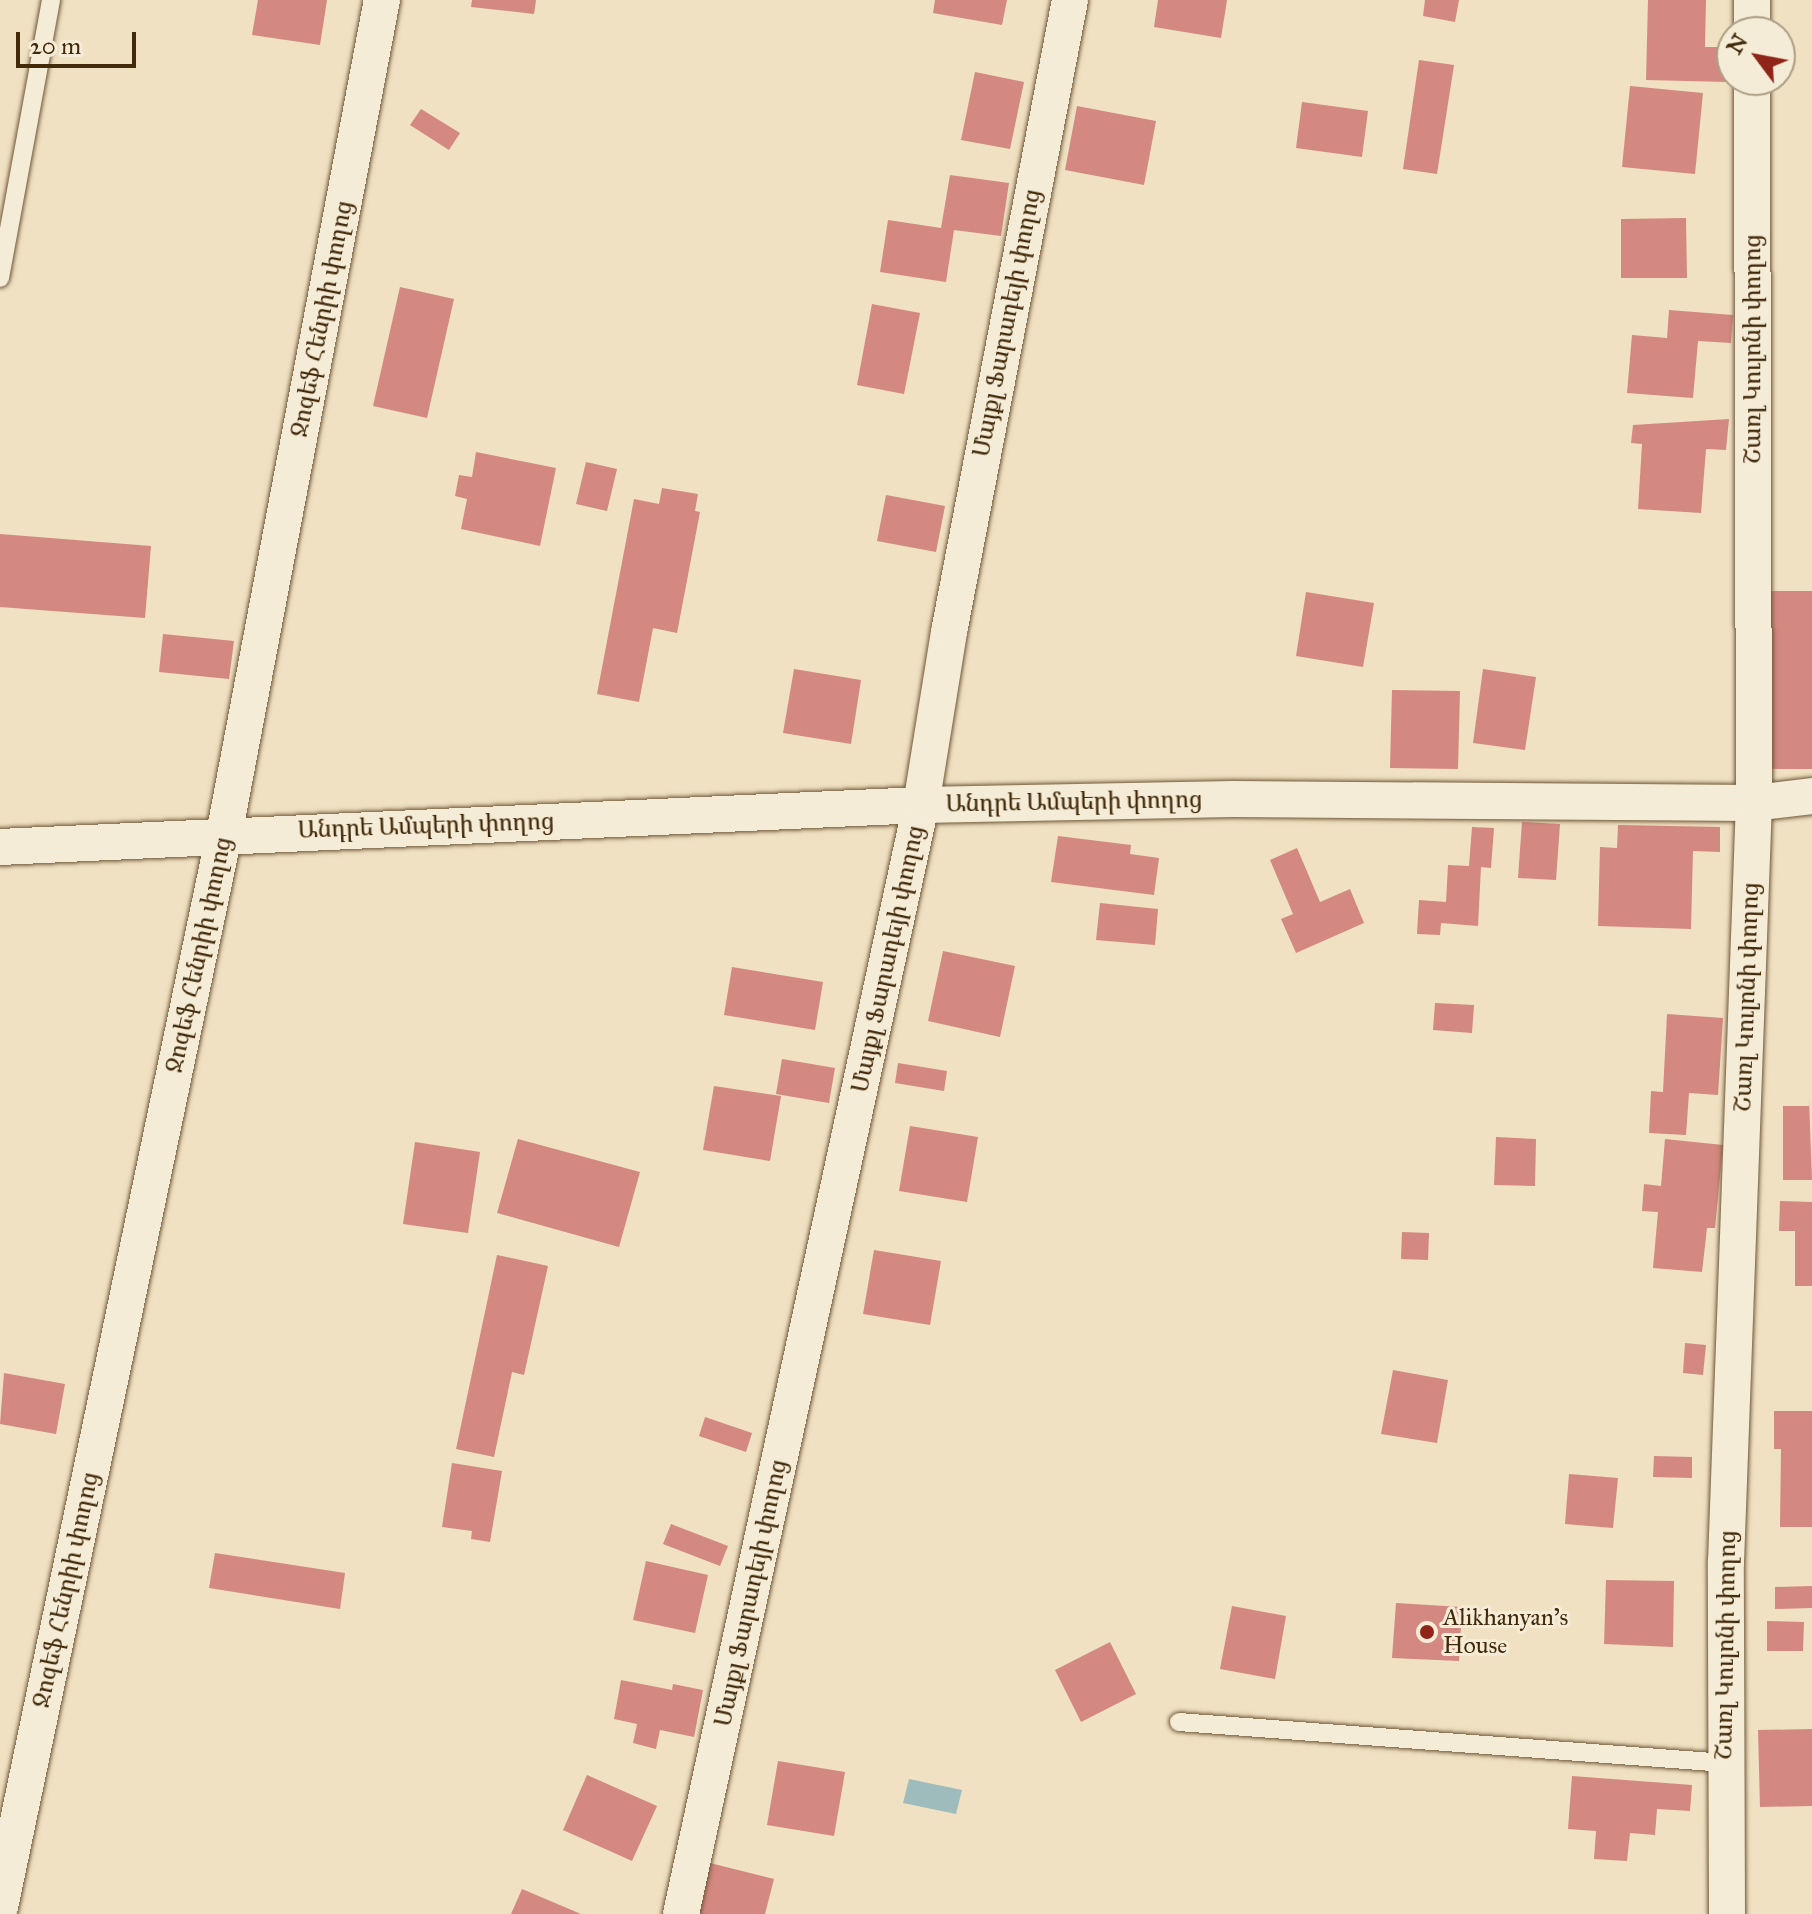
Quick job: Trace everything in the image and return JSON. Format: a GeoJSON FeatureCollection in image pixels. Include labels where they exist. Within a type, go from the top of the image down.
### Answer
{"type":"FeatureCollection","features":[{"type":"Feature","properties":{"kind":"street","name":"Ջոզեֆ Հենրիի փողոց"},"geometry":{"type":"LineString","coordinates":[[0,1907],[224,835],[382,0]]}},
{"type":"Feature","properties":{"kind":"street","name":"Մայքլ Ֆարադեյի փողոց"},"geometry":{"type":"LineString","coordinates":[[681,1914],[921,805],[951,616],[1070,0]]}},
{"type":"Feature","properties":{"kind":"street","name":"Շառլ Կուլոնի փողոց"},"geometry":{"type":"LineString","coordinates":[[1727,1914],[1726,1562],[1754,803],[1752,96]]}},
{"type":"Feature","properties":{"kind":"street","name":"Անդրե Ամպերի փողոց"},"geometry":{"type":"LineString","coordinates":[[0,847],[921,805],[1233,799],[1754,803],[1812,796]]}},
{"type":"Feature","properties":{"kind":"lane"},"geometry":{"type":"LineString","coordinates":[[0,278],[51,0]]}},
{"type":"Feature","properties":{"kind":"lane"},"geometry":{"type":"LineString","coordinates":[[1179,1722],[1725,1763]]}},
{"type":"Feature","properties":{"kind":"water"},"geometry":{"type":"Polygon","coordinates":[[[909,1779],[962,1790],[956,1814],[903,1803],[909,1779]]]}},
{"type":"Feature","properties":{"kind":"building"},"geometry":{"type":"Polygon","coordinates":[[[258,0],[327,0],[320,45],[252,35],[258,0]]]}},
{"type":"Feature","properties":{"kind":"building"},"geometry":{"type":"Polygon","coordinates":[[[472,0],[536,0],[534,14],[471,7],[472,0]]]}},
{"type":"Feature","properties":{"kind":"building"},"geometry":{"type":"Polygon","coordinates":[[[935,0],[1007,0],[1002,25],[933,13],[935,0]]]}},
{"type":"Feature","properties":{"kind":"building"},"geometry":{"type":"Polygon","coordinates":[[[1158,0],[1227,0],[1221,38],[1154,27],[1158,0]]]}},
{"type":"Feature","properties":{"kind":"building"},"geometry":{"type":"Polygon","coordinates":[[[1425,0],[1459,0],[1455,22],[1423,16],[1425,0]]]}},
{"type":"Feature","properties":{"kind":"building"},"geometry":{"type":"Polygon","coordinates":[[[1648,0],[1706,0],[1705,47],[1716,47],[1716,82],[1646,80],[1648,0]]]}},
{"type":"Feature","properties":{"kind":"building"},"geometry":{"type":"Polygon","coordinates":[[[1419,60],[1454,65],[1437,174],[1403,169],[1419,60]]]}},
{"type":"Feature","properties":{"kind":"building"},"geometry":{"type":"Polygon","coordinates":[[[975,72],[1024,82],[1010,149],[961,140],[975,72]]]}},
{"type":"Feature","properties":{"kind":"building"},"geometry":{"type":"Polygon","coordinates":[[[1630,86],[1703,93],[1695,174],[1622,167],[1630,86]]]}},
{"type":"Feature","properties":{"kind":"building"},"geometry":{"type":"Polygon","coordinates":[[[1302,102],[1368,111],[1362,157],[1296,148],[1302,102]]]}},
{"type":"Feature","properties":{"kind":"building"},"geometry":{"type":"Polygon","coordinates":[[[1077,106],[1156,121],[1144,185],[1065,170],[1077,106]]]}},
{"type":"Feature","properties":{"kind":"building"},"geometry":{"type":"Polygon","coordinates":[[[421,109],[460,133],[449,150],[410,125],[421,109]]]}},
{"type":"Feature","properties":{"kind":"building"},"geometry":{"type":"Polygon","coordinates":[[[950,175],[1009,183],[1001,236],[954,230],[946,282],[880,272],[888,220],[941,228],[950,175]]]}},
{"type":"Feature","properties":{"kind":"building"},"geometry":{"type":"Polygon","coordinates":[[[1686,218],[1687,278],[1621,278],[1621,219],[1686,218]]]}},
{"type":"Feature","properties":{"kind":"building"},"geometry":{"type":"Polygon","coordinates":[[[400,287],[454,299],[427,418],[373,406],[400,287]]]}},
{"type":"Feature","properties":{"kind":"building"},"geometry":{"type":"Polygon","coordinates":[[[872,304],[920,313],[904,394],[857,385],[872,304]]]}},
{"type":"Feature","properties":{"kind":"building"},"geometry":{"type":"Polygon","coordinates":[[[1669,310],[1733,315],[1731,343],[1698,341],[1693,398],[1627,393],[1632,335],[1667,338],[1669,310]]]}},
{"type":"Feature","properties":{"kind":"building"},"geometry":{"type":"Polygon","coordinates":[[[1729,419],[1726,450],[1706,449],[1701,513],[1638,509],[1642,444],[1631,443],[1633,425],[1729,419]]]}},
{"type":"Feature","properties":{"kind":"building"},"geometry":{"type":"Polygon","coordinates":[[[476,452],[556,468],[540,546],[461,529],[467,499],[455,496],[459,475],[472,477],[476,452]]]}},
{"type":"Feature","properties":{"kind":"building"},"geometry":{"type":"Polygon","coordinates":[[[586,462],[617,469],[607,511],[576,504],[586,462]]]}},
{"type":"Feature","properties":{"kind":"building"},"geometry":{"type":"Polygon","coordinates":[[[662,488],[698,494],[695,511],[700,512],[677,633],[653,628],[639,702],[597,694],[634,499],[659,504],[662,488]]]}},
{"type":"Feature","properties":{"kind":"building"},"geometry":{"type":"Polygon","coordinates":[[[886,495],[945,506],[936,552],[877,541],[886,495]]]}},
{"type":"Feature","properties":{"kind":"building"},"geometry":{"type":"Polygon","coordinates":[[[0,534],[151,546],[145,618],[0,607],[0,534]]]}},
{"type":"Feature","properties":{"kind":"building"},"geometry":{"type":"Polygon","coordinates":[[[1771,591],[1812,591],[1812,769],[1770,769],[1771,591]]]}},
{"type":"Feature","properties":{"kind":"building"},"geometry":{"type":"Polygon","coordinates":[[[1306,592],[1374,603],[1363,667],[1296,656],[1306,592]]]}},
{"type":"Feature","properties":{"kind":"building"},"geometry":{"type":"Polygon","coordinates":[[[163,634],[234,641],[229,679],[159,672],[163,634]]]}},
{"type":"Feature","properties":{"kind":"building"},"geometry":{"type":"Polygon","coordinates":[[[794,669],[861,680],[851,744],[783,733],[794,669]]]}},
{"type":"Feature","properties":{"kind":"building"},"geometry":{"type":"Polygon","coordinates":[[[1483,669],[1536,677],[1525,750],[1473,743],[1483,669]]]}},
{"type":"Feature","properties":{"kind":"building"},"geometry":{"type":"Polygon","coordinates":[[[1392,690],[1460,691],[1458,769],[1390,768],[1392,690]]]}},
{"type":"Feature","properties":{"kind":"building"},"geometry":{"type":"Polygon","coordinates":[[[1522,822],[1560,824],[1556,880],[1518,878],[1522,822]]]}},
{"type":"Feature","properties":{"kind":"building"},"geometry":{"type":"Polygon","coordinates":[[[1618,825],[1720,827],[1720,852],[1693,851],[1691,929],[1598,926],[1600,847],[1617,848],[1618,825]]]}},
{"type":"Feature","properties":{"kind":"building"},"geometry":{"type":"Polygon","coordinates":[[[1472,827],[1494,828],[1491,868],[1481,867],[1478,926],[1441,923],[1440,935],[1417,934],[1419,900],[1446,902],[1448,865],[1469,866],[1472,827]]]}},
{"type":"Feature","properties":{"kind":"building"},"geometry":{"type":"Polygon","coordinates":[[[1058,836],[1131,845],[1130,854],[1159,858],[1154,895],[1051,882],[1058,836]]]}},
{"type":"Feature","properties":{"kind":"building"},"geometry":{"type":"Polygon","coordinates":[[[1297,848],[1320,902],[1350,889],[1364,923],[1296,953],[1281,919],[1293,914],[1270,860],[1297,848]]]}},
{"type":"Feature","properties":{"kind":"building"},"geometry":{"type":"Polygon","coordinates":[[[1100,903],[1158,909],[1155,945],[1096,940],[1100,903]]]}},
{"type":"Feature","properties":{"kind":"building"},"geometry":{"type":"Polygon","coordinates":[[[943,951],[1015,966],[1000,1037],[928,1021],[943,951]]]}},
{"type":"Feature","properties":{"kind":"building"},"geometry":{"type":"Polygon","coordinates":[[[732,967],[823,982],[815,1030],[724,1015],[732,967]]]}},
{"type":"Feature","properties":{"kind":"building"},"geometry":{"type":"Polygon","coordinates":[[[1435,1003],[1474,1005],[1472,1033],[1433,1030],[1435,1003]]]}},
{"type":"Feature","properties":{"kind":"building"},"geometry":{"type":"Polygon","coordinates":[[[1667,1014],[1723,1018],[1718,1095],[1689,1093],[1686,1135],[1649,1133],[1651,1091],[1663,1092],[1667,1014]]]}},
{"type":"Feature","properties":{"kind":"building"},"geometry":{"type":"Polygon","coordinates":[[[782,1059],[835,1068],[829,1103],[776,1094],[782,1059]]]}},
{"type":"Feature","properties":{"kind":"building"},"geometry":{"type":"Polygon","coordinates":[[[898,1063],[947,1071],[944,1091],[895,1083],[898,1063]]]}},
{"type":"Feature","properties":{"kind":"building"},"geometry":{"type":"Polygon","coordinates":[[[714,1086],[781,1096],[770,1161],[703,1150],[714,1086]]]}},
{"type":"Feature","properties":{"kind":"building"},"geometry":{"type":"Polygon","coordinates":[[[1809,1099],[1812,1180],[1783,1180],[1783,1106],[1809,1106],[1809,1099]]]}},
{"type":"Feature","properties":{"kind":"building"},"geometry":{"type":"Polygon","coordinates":[[[910,1126],[978,1137],[967,1202],[899,1191],[910,1126]]]}},
{"type":"Feature","properties":{"kind":"building"},"geometry":{"type":"Polygon","coordinates":[[[1496,1137],[1536,1139],[1535,1186],[1494,1185],[1496,1137]]]}},
{"type":"Feature","properties":{"kind":"building"},"geometry":{"type":"Polygon","coordinates":[[[518,1139],[640,1172],[619,1247],[497,1213],[518,1139]]]}},
{"type":"Feature","properties":{"kind":"building"},"geometry":{"type":"Polygon","coordinates":[[[1665,1139],[1723,1145],[1715,1228],[1707,1228],[1702,1272],[1653,1268],[1658,1212],[1642,1211],[1644,1184],[1661,1186],[1665,1139]]]}},
{"type":"Feature","properties":{"kind":"building"},"geometry":{"type":"Polygon","coordinates":[[[415,1142],[480,1152],[468,1233],[403,1224],[415,1142]]]}},
{"type":"Feature","properties":{"kind":"building"},"geometry":{"type":"Polygon","coordinates":[[[1780,1201],[1812,1202],[1812,1286],[1795,1286],[1795,1231],[1779,1231],[1780,1201]]]}},
{"type":"Feature","properties":{"kind":"building"},"geometry":{"type":"Polygon","coordinates":[[[1402,1232],[1429,1233],[1428,1260],[1401,1259],[1402,1232]]]}},
{"type":"Feature","properties":{"kind":"building"},"geometry":{"type":"Polygon","coordinates":[[[874,1250],[941,1261],[930,1325],[863,1314],[874,1250]]]}},
{"type":"Feature","properties":{"kind":"building"},"geometry":{"type":"Polygon","coordinates":[[[497,1255],[548,1266],[524,1375],[512,1372],[494,1457],[456,1449],[497,1255]]]}},
{"type":"Feature","properties":{"kind":"building"},"geometry":{"type":"Polygon","coordinates":[[[1685,1343],[1706,1345],[1703,1375],[1683,1373],[1685,1343]]]}},
{"type":"Feature","properties":{"kind":"building"},"geometry":{"type":"Polygon","coordinates":[[[1393,1370],[1448,1380],[1437,1443],[1381,1434],[1393,1370]]]}},
{"type":"Feature","properties":{"kind":"building"},"geometry":{"type":"Polygon","coordinates":[[[4,1373],[65,1384],[56,1434],[0,1424],[4,1373]]]}},
{"type":"Feature","properties":{"kind":"building"},"geometry":{"type":"Polygon","coordinates":[[[1774,1411],[1812,1411],[1812,1527],[1780,1527],[1781,1449],[1774,1449],[1774,1411]]]}},
{"type":"Feature","properties":{"kind":"building"},"geometry":{"type":"Polygon","coordinates":[[[705,1417],[752,1433],[746,1452],[699,1436],[705,1417]]]}},
{"type":"Feature","properties":{"kind":"building"},"geometry":{"type":"Polygon","coordinates":[[[1654,1456],[1692,1457],[1692,1478],[1653,1477],[1654,1456]]]}},
{"type":"Feature","properties":{"kind":"building"},"geometry":{"type":"Polygon","coordinates":[[[452,1463],[502,1471],[490,1542],[471,1539],[472,1531],[442,1527],[452,1463]]]}},
{"type":"Feature","properties":{"kind":"building"},"geometry":{"type":"Polygon","coordinates":[[[1569,1474],[1618,1478],[1613,1528],[1565,1524],[1569,1474]]]}},
{"type":"Feature","properties":{"kind":"building"},"geometry":{"type":"Polygon","coordinates":[[[671,1524],[728,1546],[720,1566],[663,1544],[671,1524]]]}},
{"type":"Feature","properties":{"kind":"building"},"geometry":{"type":"Polygon","coordinates":[[[215,1553],[345,1573],[340,1609],[209,1588],[215,1553]]]}},
{"type":"Feature","properties":{"kind":"building"},"geometry":{"type":"Polygon","coordinates":[[[646,1561],[708,1575],[695,1633],[633,1620],[646,1561]]]}},
{"type":"Feature","properties":{"kind":"building"},"geometry":{"type":"Polygon","coordinates":[[[1606,1580],[1674,1581],[1673,1647],[1604,1644],[1606,1580]]]}},
{"type":"Feature","properties":{"kind":"building"},"geometry":{"type":"Polygon","coordinates":[[[1812,1586],[1812,1608],[1775,1609],[1775,1587],[1812,1586]]]}},
{"type":"Feature","properties":{"kind":"building","name":"Alikhanyan's House"},"geometry":{"type":"Polygon","coordinates":[[[1396,1603],[1462,1607],[1459,1661],[1392,1658],[1396,1603]]]}},
{"type":"Feature","properties":{"kind":"building"},"geometry":{"type":"Polygon","coordinates":[[[1232,1606],[1286,1616],[1275,1679],[1220,1669],[1232,1606]]]}},
{"type":"Feature","properties":{"kind":"building"},"geometry":{"type":"Polygon","coordinates":[[[1767,1621],[1804,1622],[1803,1651],[1767,1651],[1767,1621]]]}},
{"type":"Feature","properties":{"kind":"building"},"geometry":{"type":"Polygon","coordinates":[[[1110,1642],[1136,1694],[1081,1722],[1055,1670],[1110,1642]]]}},
{"type":"Feature","properties":{"kind":"building"},"geometry":{"type":"Polygon","coordinates":[[[621,1680],[672,1690],[673,1684],[703,1690],[694,1737],[660,1730],[656,1749],[633,1743],[637,1724],[614,1719],[621,1680]]]}},
{"type":"Feature","properties":{"kind":"building"},"geometry":{"type":"Polygon","coordinates":[[[1812,1729],[1812,1806],[1760,1807],[1758,1730],[1812,1729]]]}},
{"type":"Feature","properties":{"kind":"building"},"geometry":{"type":"Polygon","coordinates":[[[778,1761],[845,1772],[834,1836],[767,1825],[778,1761]]]}},
{"type":"Feature","properties":{"kind":"building"},"geometry":{"type":"Polygon","coordinates":[[[587,1775],[657,1806],[632,1861],[563,1830],[587,1775]]]}},
{"type":"Feature","properties":{"kind":"building"},"geometry":{"type":"Polygon","coordinates":[[[1572,1776],[1692,1785],[1690,1811],[1657,1809],[1655,1835],[1630,1833],[1627,1861],[1594,1859],[1596,1831],[1568,1829],[1572,1776]]]}},
{"type":"Feature","properties":{"kind":"building"},"geometry":{"type":"Polygon","coordinates":[[[710,1863],[774,1879],[765,1914],[697,1914],[710,1863]]]}},
{"type":"Feature","properties":{"kind":"building"},"geometry":{"type":"Polygon","coordinates":[[[522,1889],[581,1914],[511,1914],[522,1889]]]}},
{"type":"Feature","properties":{"kind":"place","name":"Alikhanyan's House"},"geometry":{"type":"Point","coordinates":[1427,1632]}}]}
